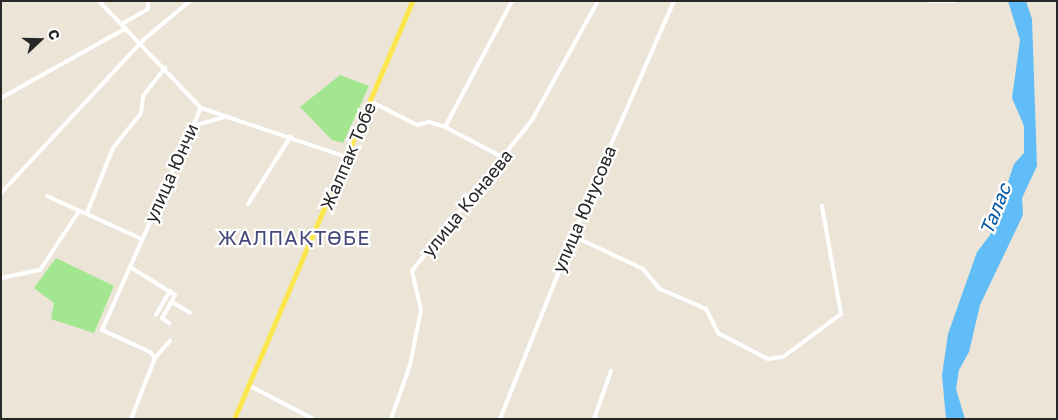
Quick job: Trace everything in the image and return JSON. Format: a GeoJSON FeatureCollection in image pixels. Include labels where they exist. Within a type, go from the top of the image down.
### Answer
{"type":"FeatureCollection","features":[{"type":"Feature","properties":{"kind":"main road","name":"Жалпак Тобе"},"geometry":{"type":"LineString","coordinates":[[234,419],[372,102],[412,1]]}},
{"type":"Feature","properties":{"kind":"street"},"geometry":{"type":"LineString","coordinates":[[99,1],[165,68],[201,108],[224,117],[292,136],[347,157]]}},
{"type":"Feature","properties":{"kind":"street"},"geometry":{"type":"LineString","coordinates":[[1,98],[124,26],[148,9],[148,1]]}},
{"type":"Feature","properties":{"kind":"street"},"geometry":{"type":"LineString","coordinates":[[1,193],[140,43],[190,1]]}},
{"type":"Feature","properties":{"kind":"street"},"geometry":{"type":"LineString","coordinates":[[446,127],[512,1]]}},
{"type":"Feature","properties":{"kind":"street","name":"улица Конаева"},"geometry":{"type":"LineString","coordinates":[[391,419],[410,365],[421,310],[412,271],[504,158],[532,120],[598,1]]}},
{"type":"Feature","properties":{"kind":"street","name":"улица Юнусова"},"geometry":{"type":"LineString","coordinates":[[500,419],[573,236],[674,1]]}},
{"type":"Feature","properties":{"kind":"street"},"geometry":{"type":"LineString","coordinates":[[929,1],[956,1]]}},
{"type":"Feature","properties":{"kind":"street"},"geometry":{"type":"LineString","coordinates":[[87,213],[113,148],[141,113],[143,96],[165,68]]}},
{"type":"Feature","properties":{"kind":"street"},"geometry":{"type":"LineString","coordinates":[[372,102],[417,125],[429,122],[446,127],[504,158]]}},
{"type":"Feature","properties":{"kind":"street","name":"улица Юнчи"},"geometry":{"type":"LineString","coordinates":[[155,358],[150,352],[102,330],[201,108]]}},
{"type":"Feature","properties":{"kind":"street"},"geometry":{"type":"LineString","coordinates":[[192,126],[224,117]]}},
{"type":"Feature","properties":{"kind":"street"},"geometry":{"type":"LineString","coordinates":[[248,204],[292,136]]}},
{"type":"Feature","properties":{"kind":"street","name":"улица Юнчи"},"geometry":{"type":"LineString","coordinates":[[47,196],[142,239]]}},
{"type":"Feature","properties":{"kind":"street"},"geometry":{"type":"LineString","coordinates":[[573,236],[643,269],[660,288],[706,309],[718,333],[768,359],[783,357],[841,314],[822,206]]}},
{"type":"Feature","properties":{"kind":"street"},"geometry":{"type":"LineString","coordinates":[[1,278],[40,270],[79,211]]}},
{"type":"Feature","properties":{"kind":"street"},"geometry":{"type":"LineString","coordinates":[[130,267],[175,295],[162,318],[169,323]]}},
{"type":"Feature","properties":{"kind":"street"},"geometry":{"type":"LineString","coordinates":[[156,315],[170,291]]}},
{"type":"Feature","properties":{"kind":"street"},"geometry":{"type":"LineString","coordinates":[[172,302],[190,313]]}},
{"type":"Feature","properties":{"kind":"street"},"geometry":{"type":"LineString","coordinates":[[131,419],[155,358],[170,341]]}},
{"type":"Feature","properties":{"kind":"street"},"geometry":{"type":"LineString","coordinates":[[594,419],[611,372]]}},
{"type":"Feature","properties":{"kind":"street"},"geometry":{"type":"LineString","coordinates":[[250,386],[313,419]]}},
{"type":"Feature","properties":{"kind":"green space"},"geometry":{"type":"Polygon","coordinates":[[[340,75],[369,86],[343,143],[332,140],[300,107],[340,75]]]}},
{"type":"Feature","properties":{"kind":"green space"},"geometry":{"type":"Polygon","coordinates":[[[56,258],[114,286],[94,333],[51,319],[54,303],[34,288],[56,258]]]}},
{"type":"Feature","properties":{"kind":"water"},"geometry":{"type":"Polygon","coordinates":[[[1008,1],[1026,1],[1032,19],[1037,166],[1022,198],[1023,215],[980,305],[969,352],[959,370],[956,389],[965,419],[946,419],[942,375],[948,334],[977,252],[990,235],[1014,164],[1024,153],[1024,126],[1012,98],[1020,40],[1008,1]]]}},
{"type":"Feature","properties":{"kind":"district","name":"ЖАЛПАҚТӨБЕ"},"geometry":{"type":"Point","coordinates":[294,237]}},
{"type":"Feature","properties":{"kind":"water label","name":"Талас"},"geometry":{"type":"Point","coordinates":[995,209]}}]}
